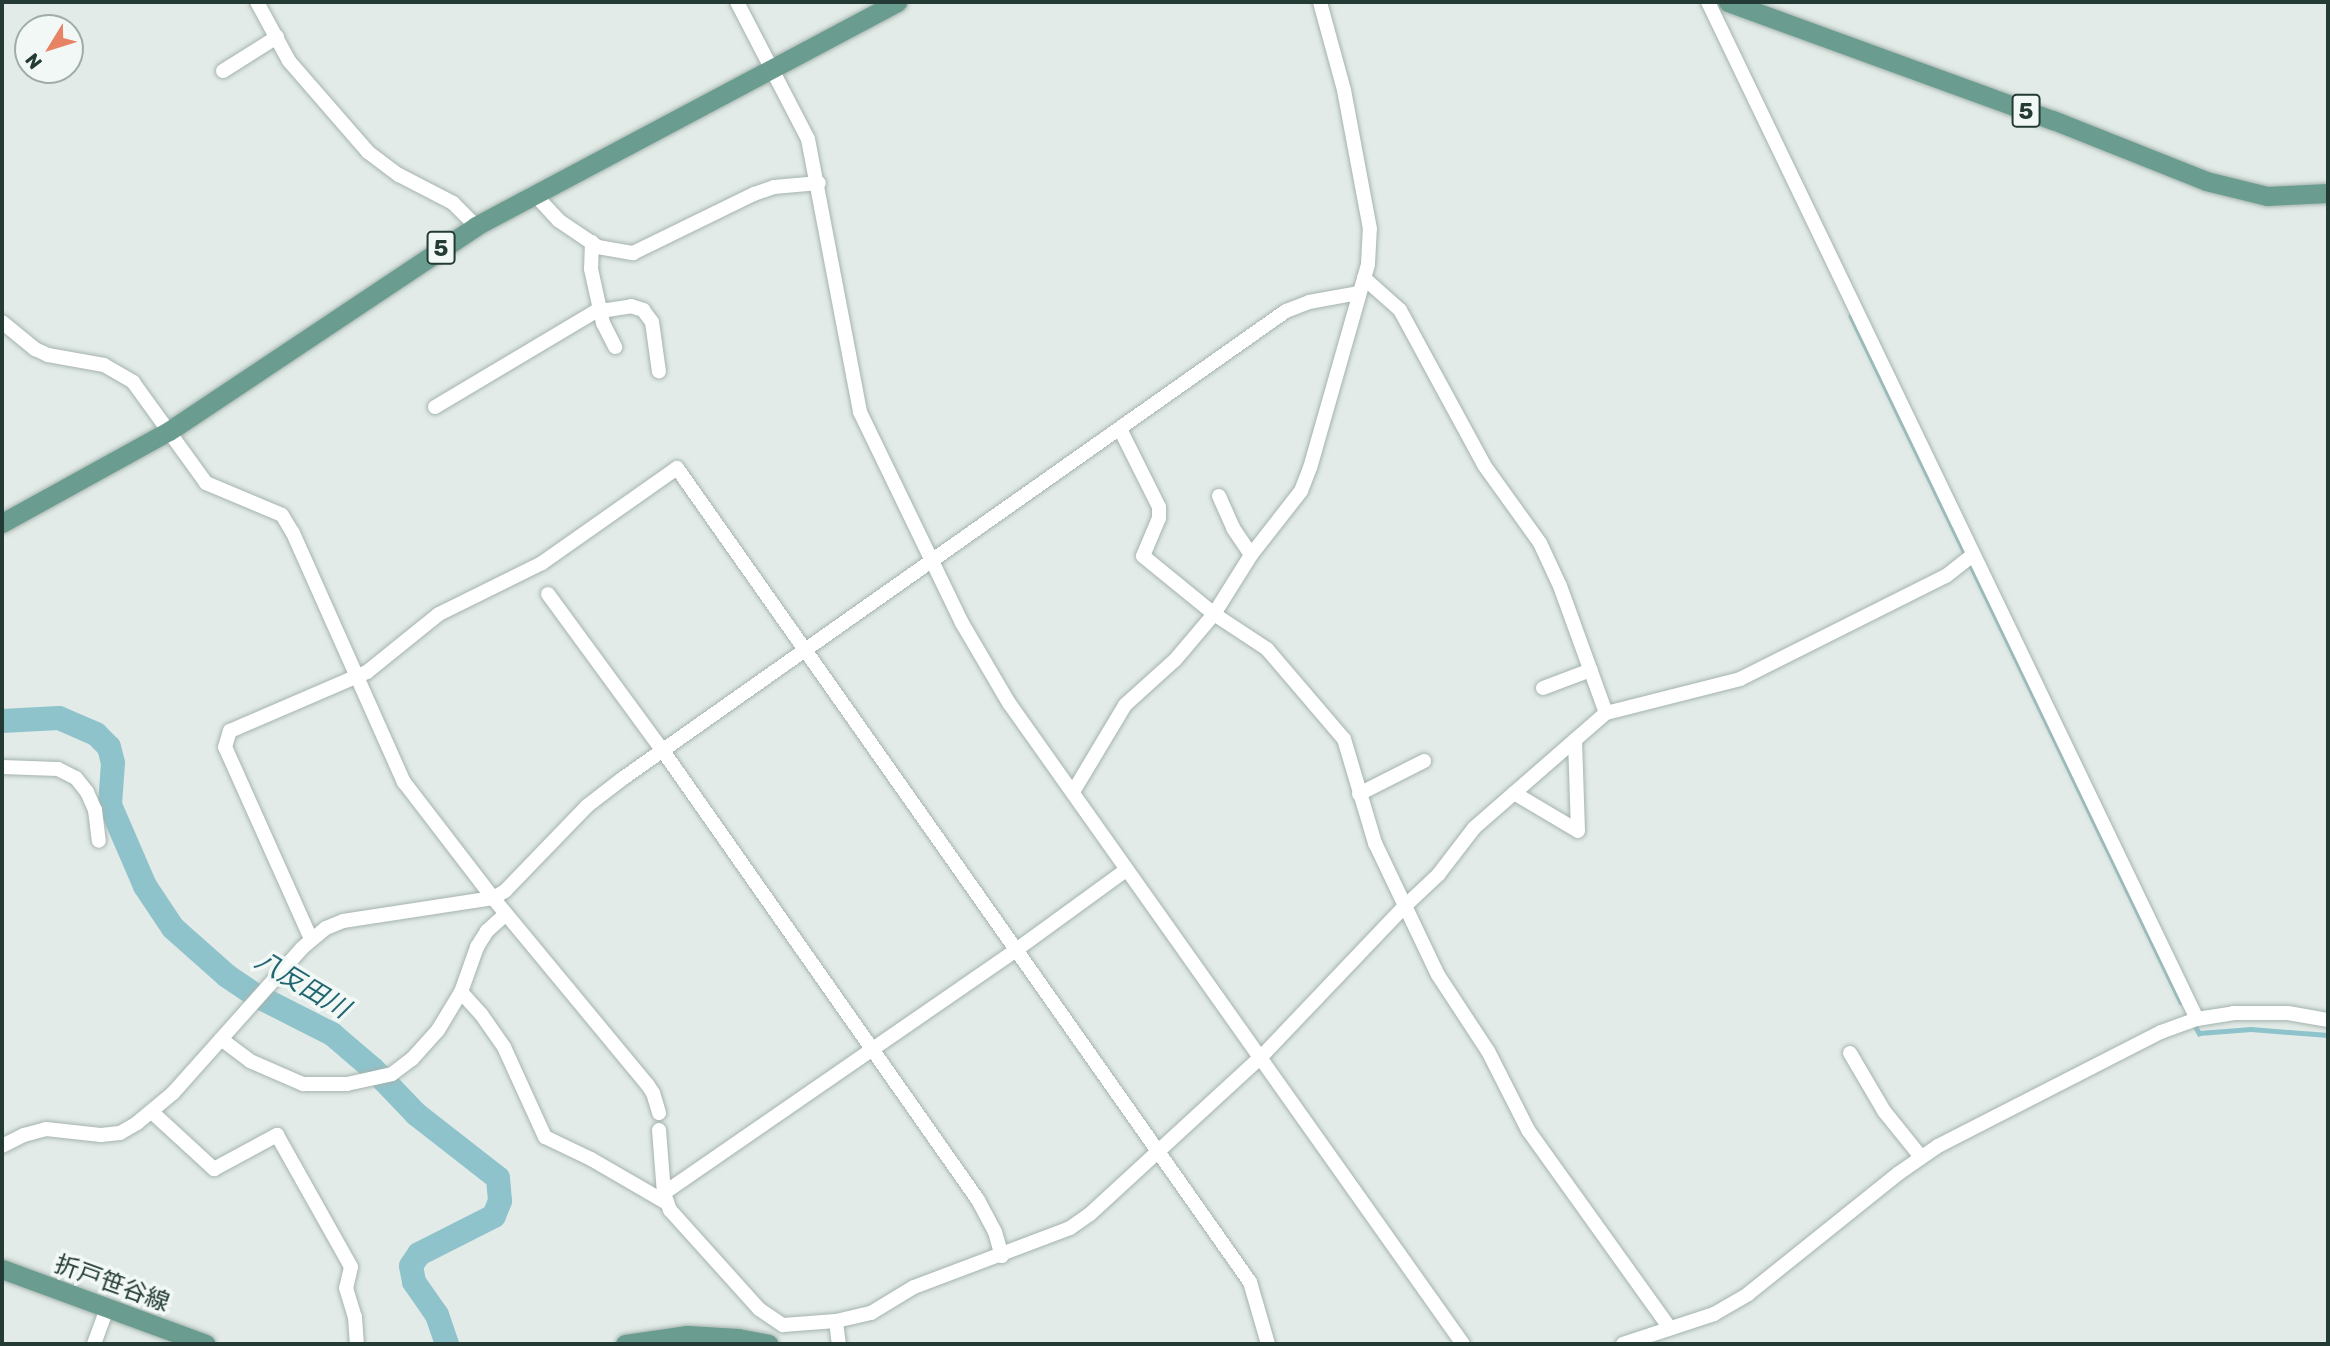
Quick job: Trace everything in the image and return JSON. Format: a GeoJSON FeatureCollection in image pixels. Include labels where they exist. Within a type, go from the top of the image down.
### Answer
{"type":"FeatureCollection","features":[{"type":"Feature","properties":{"kind":"main road","name":"5"},"geometry":{"type":"LineString","coordinates":[[2,523],[169,431],[476,226],[897,2]]}},
{"type":"Feature","properties":{"kind":"main road","name":"5"},"geometry":{"type":"LineString","coordinates":[[1728,2],[2206,180],[2267,196],[2328,193]]}},
{"type":"Feature","properties":{"kind":"main road","name":"折戸笹谷線"},"geometry":{"type":"LineString","coordinates":[[2,1269],[206,1344]]}},
{"type":"Feature","properties":{"kind":"main road"},"geometry":{"type":"LineString","coordinates":[[625,1344],[713,1336],[768,1344]]}},
{"type":"Feature","properties":{"kind":"street"},"geometry":{"type":"LineString","coordinates":[[257,2],[289,61],[368,152],[399,176],[453,203],[476,226]]}},
{"type":"Feature","properties":{"kind":"street"},"geometry":{"type":"LineString","coordinates":[[737,2],[774,68],[808,139],[819,183],[860,412],[962,623],[1009,703],[1463,1344]]}},
{"type":"Feature","properties":{"kind":"street"},"geometry":{"type":"LineString","coordinates":[[1073,792],[1125,705],[1175,660],[1214,614],[1251,555],[1301,491],[1306,479],[1368,264],[1370,229],[1336,50],[1320,2]]}},
{"type":"Feature","properties":{"kind":"street"},"geometry":{"type":"LineString","coordinates":[[1708,2],[2197,1019]]}},
{"type":"Feature","properties":{"kind":"street"},"geometry":{"type":"LineString","coordinates":[[223,71],[277,37]]}},
{"type":"Feature","properties":{"kind":"street"},"geometry":{"type":"LineString","coordinates":[[536,196],[558,220],[592,242],[617,253],[633,253],[754,194],[774,187],[819,183]]}},
{"type":"Feature","properties":{"kind":"street"},"geometry":{"type":"LineString","coordinates":[[592,242],[591,270],[603,323],[615,347]]}},
{"type":"Feature","properties":{"kind":"street"},"geometry":{"type":"LineString","coordinates":[[1364,278],[1399,310],[1484,465],[1540,544],[1606,713]]}},
{"type":"Feature","properties":{"kind":"street"},"geometry":{"type":"LineString","coordinates":[[2,1146],[24,1135],[47,1129],[101,1135],[120,1133],[153,1113],[311,939],[326,928],[343,921],[493,898],[505,891],[587,806],[1290,308],[1359,293]]}},
{"type":"Feature","properties":{"kind":"street"},"geometry":{"type":"LineString","coordinates":[[435,407],[601,310],[631,306],[643,310],[652,321],[659,372]]}},
{"type":"Feature","properties":{"kind":"street"},"geometry":{"type":"LineString","coordinates":[[2,322],[21,341],[48,355],[90,360],[116,370],[133,382],[206,483],[282,515],[293,533],[404,782],[493,898],[647,1084],[653,1093],[659,1113]]}},
{"type":"Feature","properties":{"kind":"street"},"geometry":{"type":"LineString","coordinates":[[1120,429],[1159,507],[1159,518],[1143,556],[1214,614],[1266,649],[1344,739],[1374,843],[1438,975],[1488,1051],[1528,1130],[1670,1328]]}},
{"type":"Feature","properties":{"kind":"street"},"geometry":{"type":"LineString","coordinates":[[311,939],[225,747],[225,738],[236,727],[357,678],[439,614],[542,563],[677,468],[1250,1282],[1268,1344]]}},
{"type":"Feature","properties":{"kind":"street"},"geometry":{"type":"LineString","coordinates":[[1219,496],[1233,528],[1251,555]]}},
{"type":"Feature","properties":{"kind":"street"},"geometry":{"type":"LineString","coordinates":[[659,1130],[666,1198],[670,1210],[759,1309],[783,1325],[836,1321],[871,1313],[914,1287],[1002,1256],[1070,1228],[1090,1214],[1261,1057],[1438,875],[1474,828],[1606,713],[1740,679],[1946,576],[1973,555]]}},
{"type":"Feature","properties":{"kind":"street"},"geometry":{"type":"LineString","coordinates":[[548,594],[663,751],[978,1200],[995,1232],[1002,1256]]}},
{"type":"Feature","properties":{"kind":"street"},"geometry":{"type":"LineString","coordinates":[[1543,688],[1591,670]]}},
{"type":"Feature","properties":{"kind":"street"},"geometry":{"type":"LineString","coordinates":[[1514,793],[1578,831],[1575,740]]}},
{"type":"Feature","properties":{"kind":"street"},"geometry":{"type":"LineString","coordinates":[[1359,794],[1424,761]]}},
{"type":"Feature","properties":{"kind":"street"},"geometry":{"type":"LineString","coordinates":[[2,767],[58,769],[76,778],[87,792],[95,810],[99,841]]}},
{"type":"Feature","properties":{"kind":"street"},"geometry":{"type":"LineString","coordinates":[[666,1198],[1126,870]]}},
{"type":"Feature","properties":{"kind":"street"},"geometry":{"type":"LineString","coordinates":[[221,1039],[250,1061],[303,1084],[373,1080],[392,1074],[427,1044],[461,992],[477,947],[487,931],[506,914]]}},
{"type":"Feature","properties":{"kind":"street"},"geometry":{"type":"LineString","coordinates":[[461,992],[504,1047],[545,1137],[666,1198]]}},
{"type":"Feature","properties":{"kind":"street"},"geometry":{"type":"LineString","coordinates":[[1623,1344],[1714,1314],[1748,1294],[1938,1146],[2161,1032],[2197,1019],[2233,1013],[2288,1013],[2328,1020]]}},
{"type":"Feature","properties":{"kind":"street"},"geometry":{"type":"LineString","coordinates":[[1850,1053],[1870,1090],[1922,1157]]}},
{"type":"Feature","properties":{"kind":"street"},"geometry":{"type":"LineString","coordinates":[[153,1113],[214,1169],[277,1135],[351,1268],[346,1288],[355,1317],[357,1344]]}},
{"type":"Feature","properties":{"kind":"street"},"geometry":{"type":"LineString","coordinates":[[94,1344],[107,1308]]}},
{"type":"Feature","properties":{"kind":"street"},"geometry":{"type":"LineString","coordinates":[[836,1321],[839,1344]]}},
{"type":"Feature","properties":{"kind":"street"},"geometry":{"type":"LineString","coordinates":[[768,1344],[783,1325]]}},
{"type":"Feature","properties":{"kind":"waterway"},"geometry":{"type":"LineString","coordinates":[[1851,316],[2181,1002]]}},
{"type":"Feature","properties":{"kind":"waterway","name":"八反田川"},"geometry":{"type":"LineString","coordinates":[[2,721],[59,718],[96,734],[109,747],[113,763],[110,805],[145,886],[173,928],[227,976],[257,996],[332,1034],[373,1069],[416,1114],[498,1178],[500,1201],[494,1216],[419,1254],[411,1266],[414,1282],[437,1315],[447,1344]]}},
{"type":"Feature","properties":{"kind":"waterway"},"geometry":{"type":"LineString","coordinates":[[2193,1022],[2199,1033],[2251,1029],[2328,1035]]}}]}
